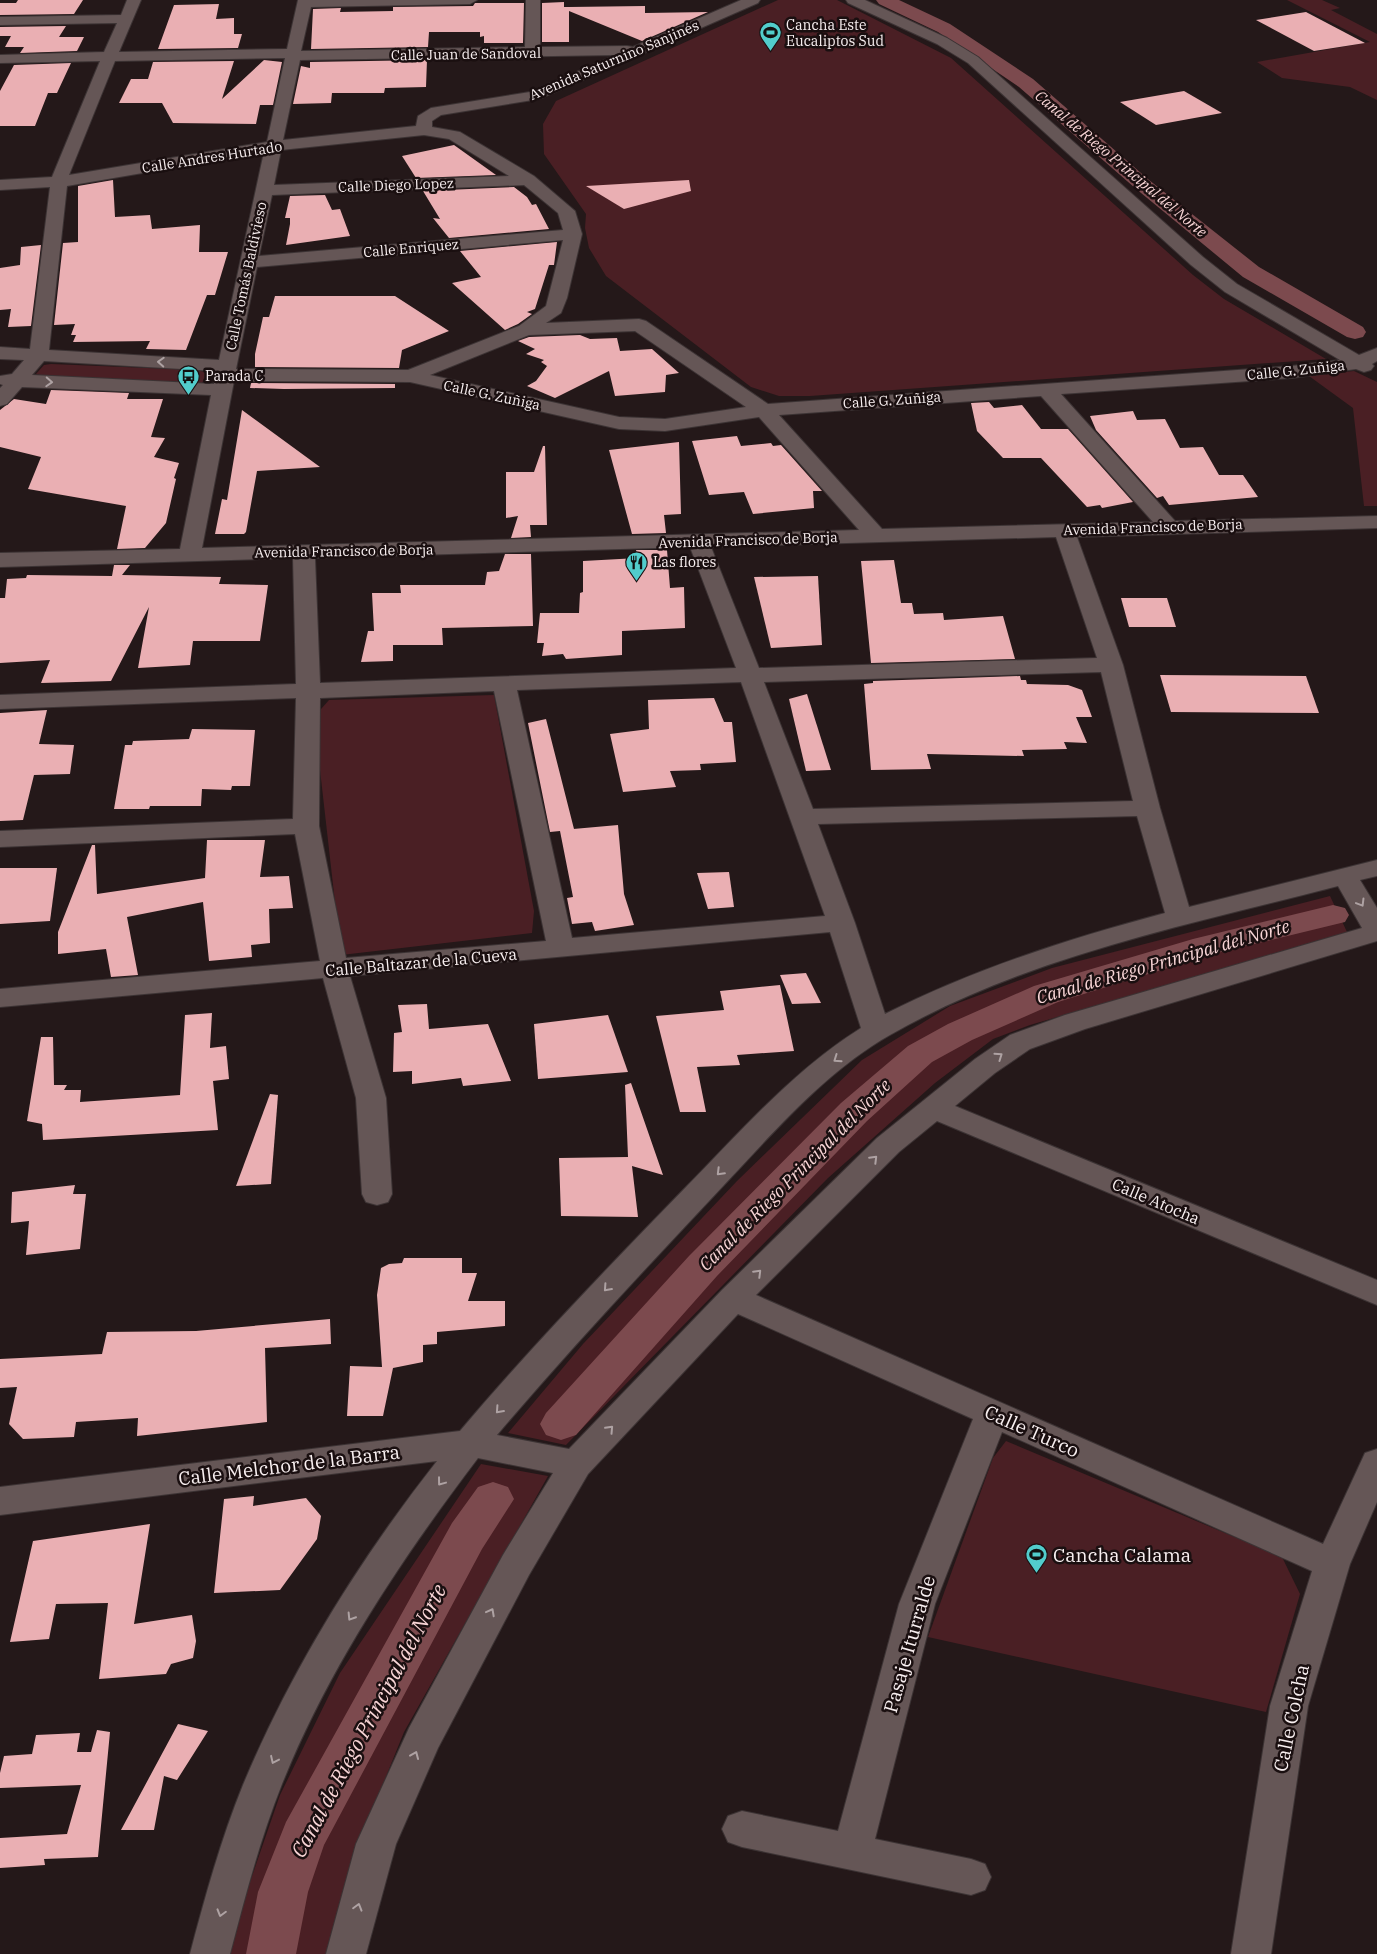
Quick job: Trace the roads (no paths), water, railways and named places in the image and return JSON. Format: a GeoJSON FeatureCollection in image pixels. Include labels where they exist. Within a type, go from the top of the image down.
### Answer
{"type":"FeatureCollection","features":[{"type":"Feature","properties":{"kind":"street"},"geometry":{"type":"LineString","coordinates":[[0,400],[9,380],[39,355],[59,182],[65,162],[112,57],[134,0]]}},
{"type":"Feature","properties":{"kind":"street"},"geometry":{"type":"LineString","coordinates":[[305,2],[470,0]]}},
{"type":"Feature","properties":{"kind":"street"},"geometry":{"type":"LineString","coordinates":[[532,53],[533,0]]}},
{"type":"Feature","properties":{"kind":"street","name":"Avenida Saturnino Sanjinés"},"geometry":{"type":"LineString","coordinates":[[424,130],[424,119],[437,111],[534,96],[753,0]]}},
{"type":"Feature","properties":{"kind":"street"},"geometry":{"type":"LineString","coordinates":[[854,0],[942,41],[973,60],[1197,261],[1231,288],[1358,363],[1377,372]]}},
{"type":"Feature","properties":{"kind":"street","name":"Calle Tomás Baldivieso"},"geometry":{"type":"LineString","coordinates":[[190,554],[224,377],[292,55],[305,2]]}},
{"type":"Feature","properties":{"kind":"street"},"geometry":{"type":"LineString","coordinates":[[0,21],[127,19]]}},
{"type":"Feature","properties":{"kind":"street","name":"Calle Juan de Sandoval"},"geometry":{"type":"LineString","coordinates":[[0,59],[640,50]]}},
{"type":"Feature","properties":{"kind":"street","name":"Calle Andres Hurtado"},"geometry":{"type":"LineString","coordinates":[[0,185],[59,182],[273,146],[424,130],[454,135],[528,180],[566,211],[573,234]]}},
{"type":"Feature","properties":{"kind":"street","name":"Calle Diego Lopez"},"geometry":{"type":"LineString","coordinates":[[264,190],[528,180]]}},
{"type":"Feature","properties":{"kind":"street"},"geometry":{"type":"LineString","coordinates":[[9,380],[410,376],[526,330],[554,309],[573,234]]}},
{"type":"Feature","properties":{"kind":"street","name":"Calle Enriquez"},"geometry":{"type":"LineString","coordinates":[[249,262],[573,234]]}},
{"type":"Feature","properties":{"kind":"street"},"geometry":{"type":"LineString","coordinates":[[526,330],[639,325],[764,410],[876,536]]}},
{"type":"Feature","properties":{"kind":"street"},"geometry":{"type":"LineString","coordinates":[[0,353],[39,355],[224,377]]}},
{"type":"Feature","properties":{"kind":"street","name":"Calle G. Zuñiga"},"geometry":{"type":"LineString","coordinates":[[410,376],[619,423],[665,425],[764,410],[1292,372],[1358,363],[1377,354]]}},
{"type":"Feature","properties":{"kind":"street"},"geometry":{"type":"LineString","coordinates":[[1045,389],[1168,526]]}},
{"type":"Feature","properties":{"kind":"street","name":"Avenida Francisco de Borja"},"geometry":{"type":"LineString","coordinates":[[0,560],[1168,526],[1377,522]]}},
{"type":"Feature","properties":{"kind":"street"},"geometry":{"type":"LineString","coordinates":[[1064,530],[1111,665],[1147,808],[1179,917]]}},
{"type":"Feature","properties":{"kind":"street"},"geometry":{"type":"LineString","coordinates":[[698,541],[842,923],[876,1031]]}},
{"type":"Feature","properties":{"kind":"street"},"geometry":{"type":"LineString","coordinates":[[304,552],[308,691],[306,826],[335,970],[371,1098],[377,1194]]}},
{"type":"Feature","properties":{"kind":"street"},"geometry":{"type":"LineString","coordinates":[[0,702],[750,675],[1111,665]]}},
{"type":"Feature","properties":{"kind":"street"},"geometry":{"type":"LineString","coordinates":[[504,685],[561,948]]}},
{"type":"Feature","properties":{"kind":"street"},"geometry":{"type":"LineString","coordinates":[[803,817],[1147,808]]}},
{"type":"Feature","properties":{"kind":"street"},"geometry":{"type":"LineString","coordinates":[[0,840],[306,826]]}},
{"type":"Feature","properties":{"kind":"street"},"geometry":{"type":"LineString","coordinates":[[210,1954],[244,1834],[281,1745],[329,1652],[414,1518],[470,1443],[629,1263],[819,1072],[876,1031],[963,985],[1058,950],[1179,917],[1377,868]]}},
{"type":"Feature","properties":{"kind":"street"},"geometry":{"type":"LineString","coordinates":[[346,1954],[376,1844],[422,1740],[516,1565],[576,1464],[733,1298],[888,1146],[936,1109],[985,1066],[1020,1042],[1075,1022],[1377,931],[1345,877]]}},
{"type":"Feature","properties":{"kind":"street","name":"Calle Baltazar de la Cueva"},"geometry":{"type":"LineString","coordinates":[[0,998],[335,970],[842,923]]}},
{"type":"Feature","properties":{"kind":"street","name":"Calle Atocha"},"geometry":{"type":"LineString","coordinates":[[936,1109],[1377,1293]]}},
{"type":"Feature","properties":{"kind":"street","name":"Calle Turco"},"geometry":{"type":"LineString","coordinates":[[733,1298],[1332,1564]]}},
{"type":"Feature","properties":{"kind":"street","name":"Pasaje Iturralde"},"geometry":{"type":"LineString","coordinates":[[852,1852],[917,1604],[992,1414]]}},
{"type":"Feature","properties":{"kind":"street","name":"Calle Melchor de la Barra"},"geometry":{"type":"LineString","coordinates":[[0,1501],[470,1443],[576,1464]]}},
{"type":"Feature","properties":{"kind":"street","name":"Calle Colcha"},"geometry":{"type":"LineString","coordinates":[[1251,1954],[1289,1706],[1332,1564],[1377,1463]]}},
{"type":"Feature","properties":{"kind":"street"},"geometry":{"type":"LineString","coordinates":[[742,1829],[972,1877]]}},
{"type":"Feature","properties":{"kind":"waterway","name":"Canal de Riego Principal del Norte"},"geometry":{"type":"LineString","coordinates":[[885,0],[944,28],[1026,83],[1142,184],[1251,272],[1355,332]]}},
{"type":"Feature","properties":{"kind":"waterway","name":"Canal de Riego Principal del Norte"},"geometry":{"type":"LineString","coordinates":[[561,1424],[703,1266],[854,1112],[920,1054],[960,1032],[1046,994],[1205,946],[1333,915]]}},
{"type":"Feature","properties":{"kind":"waterway","name":"Canal de Riego Principal del Norte"},"geometry":{"type":"LineString","coordinates":[[271,1954],[283,1892],[303,1838],[467,1536],[493,1499]]}},
{"type":"Feature","properties":{"kind":"place","name":"Cancha Este Eucaliptos Sud"},"geometry":{"type":"Point","coordinates":[770,52]}},
{"type":"Feature","properties":{"kind":"place","name":"Parada C"},"geometry":{"type":"Point","coordinates":[189,395]}},
{"type":"Feature","properties":{"kind":"place","name":"Las flores"},"geometry":{"type":"Point","coordinates":[637,581]}},
{"type":"Feature","properties":{"kind":"place","name":"Cancha Calama"},"geometry":{"type":"Point","coordinates":[1037,1574]}}]}
